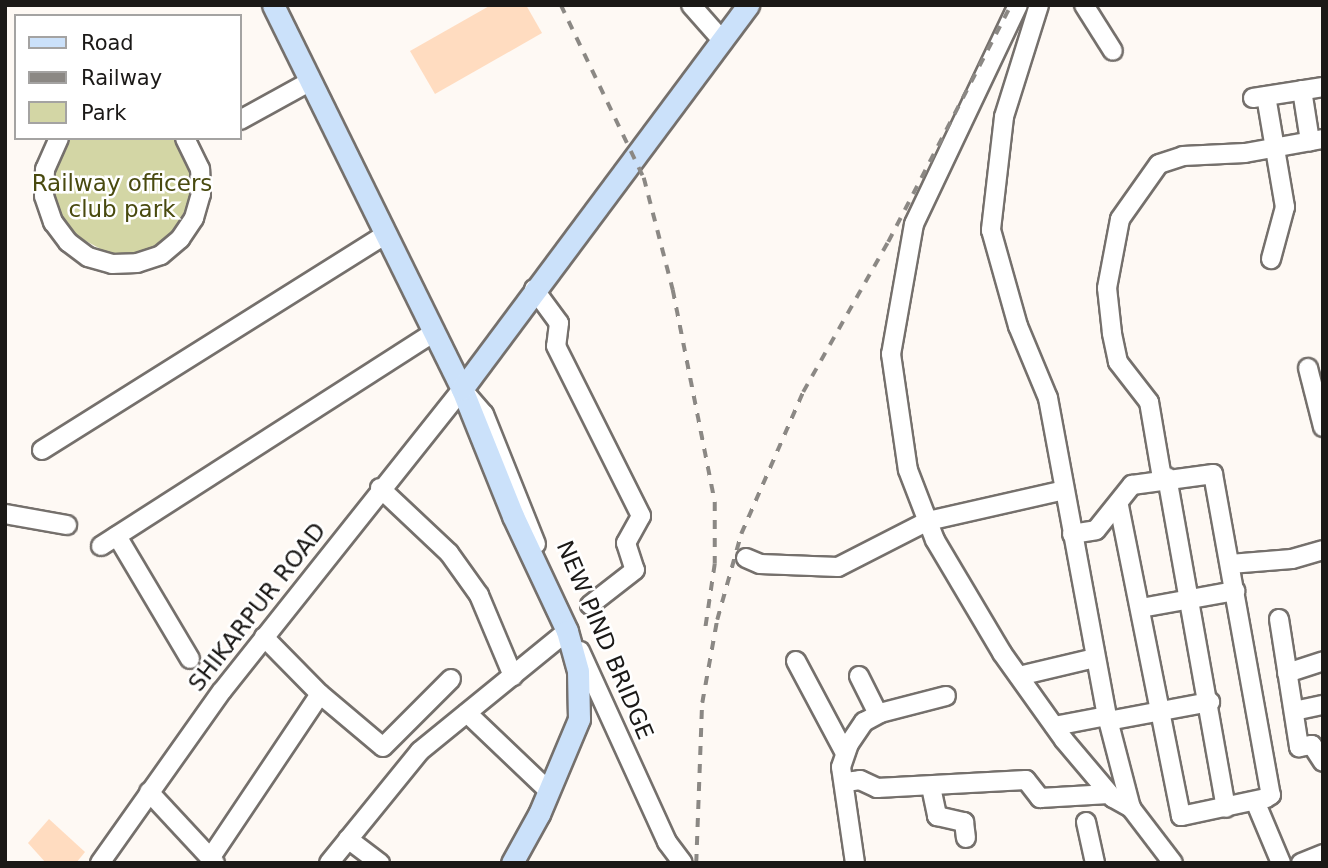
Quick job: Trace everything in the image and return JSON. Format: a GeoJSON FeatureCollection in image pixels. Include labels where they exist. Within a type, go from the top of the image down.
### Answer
{"type":"FeatureCollection","features":[{"type":"Feature","properties":{"kind":"main road"},"geometry":{"type":"LineString","coordinates":[[273,5],[462,389],[513,516],[567,631],[578,671],[579,719],[549,792],[513,863]]}},
{"type":"Feature","properties":{"kind":"main road"},"geometry":{"type":"LineString","coordinates":[[462,389],[748,5]]}},
{"type":"Feature","properties":{"kind":"street"},"geometry":{"type":"LineString","coordinates":[[691,5],[722,40]]}},
{"type":"Feature","properties":{"kind":"street"},"geometry":{"type":"LineString","coordinates":[[1018,5],[914,225],[900,283],[891,354],[897,410],[908,470],[928,521],[964,596],[1055,726],[1109,793],[1131,808],[1173,863]]}},
{"type":"Feature","properties":{"kind":"street"},"geometry":{"type":"LineString","coordinates":[[1039,5],[1004,117],[991,230],[1018,326],[1048,398],[1107,719],[1131,808]]}},
{"type":"Feature","properties":{"kind":"street"},"geometry":{"type":"LineString","coordinates":[[1084,5],[1113,51]]}},
{"type":"Feature","properties":{"kind":"street"},"geometry":{"type":"LineString","coordinates":[[242,119],[310,81]]}},
{"type":"Feature","properties":{"kind":"street"},"geometry":{"type":"LineString","coordinates":[[1271,259],[1285,207],[1259,97],[1323,87]]}},
{"type":"Feature","properties":{"kind":"street"},"geometry":{"type":"LineString","coordinates":[[1226,808],[1191,599],[1149,402],[1118,362],[1107,288],[1120,219],[1159,164],[1183,156],[1245,153],[1317,140],[1302,90]]}},
{"type":"Feature","properties":{"kind":"street"},"geometry":{"type":"LineString","coordinates":[[58,140],[45,169],[44,196],[53,222],[68,242],[88,257],[112,264],[149,259],[180,239],[194,218],[201,194],[200,169],[194,141]]}},
{"type":"Feature","properties":{"kind":"street"},"geometry":{"type":"LineString","coordinates":[[42,450],[387,234]]}},
{"type":"Feature","properties":{"kind":"street"},"geometry":{"type":"LineString","coordinates":[[534,289],[559,323],[556,346],[641,516],[626,543],[635,570],[590,605]]}},
{"type":"Feature","properties":{"kind":"street"},"geometry":{"type":"LineString","coordinates":[[190,659],[109,540],[434,332]]}},
{"type":"Feature","properties":{"kind":"street"},"geometry":{"type":"LineString","coordinates":[[1308,368],[1323,427]]}},
{"type":"Feature","properties":{"kind":"street","name":"NEW PIND BRIDGE"},"geometry":{"type":"LineString","coordinates":[[462,389],[484,414],[582,656],[667,842],[683,863]]}},
{"type":"Feature","properties":{"kind":"street","name":"SHIKARPUR ROAD"},"geometry":{"type":"LineString","coordinates":[[100,863],[264,637],[380,488],[462,389]]}},
{"type":"Feature","properties":{"kind":"street"},"geometry":{"type":"LineString","coordinates":[[1072,534],[1096,530],[1119,505],[1132,485],[1165,477],[1213,474],[1271,795],[1226,808],[1181,816],[1119,505]]}},
{"type":"Feature","properties":{"kind":"street"},"geometry":{"type":"LineString","coordinates":[[380,488],[449,553],[479,594],[513,676]]}},
{"type":"Feature","properties":{"kind":"street"},"geometry":{"type":"LineString","coordinates":[[746,558],[760,564],[838,568],[928,521],[1064,491]]}},
{"type":"Feature","properties":{"kind":"street"},"geometry":{"type":"LineString","coordinates":[[5,514],[67,525]]}},
{"type":"Feature","properties":{"kind":"street"},"geometry":{"type":"LineString","coordinates":[[1230,564],[1292,559],[1323,550]]}},
{"type":"Feature","properties":{"kind":"street"},"geometry":{"type":"LineString","coordinates":[[1141,608],[1235,591]]}},
{"type":"Feature","properties":{"kind":"street"},"geometry":{"type":"LineString","coordinates":[[1279,619],[1299,747],[1312,745],[1323,762]]}},
{"type":"Feature","properties":{"kind":"street"},"geometry":{"type":"LineString","coordinates":[[330,863],[420,751],[567,631]]}},
{"type":"Feature","properties":{"kind":"street"},"geometry":{"type":"LineString","coordinates":[[264,637],[320,694],[383,747],[451,679]]}},
{"type":"Feature","properties":{"kind":"street"},"geometry":{"type":"LineString","coordinates":[[1019,676],[1095,658]]}},
{"type":"Feature","properties":{"kind":"street"},"geometry":{"type":"LineString","coordinates":[[796,661],[845,753]]}},
{"type":"Feature","properties":{"kind":"street"},"geometry":{"type":"LineString","coordinates":[[1287,673],[1323,662]]}},
{"type":"Feature","properties":{"kind":"street"},"geometry":{"type":"LineString","coordinates":[[859,676],[878,714]]}},
{"type":"Feature","properties":{"kind":"street"},"geometry":{"type":"LineString","coordinates":[[149,792],[213,860],[320,694]]}},
{"type":"Feature","properties":{"kind":"street"},"geometry":{"type":"LineString","coordinates":[[855,863],[846,782],[841,766],[845,753],[864,722],[878,714],[908,702],[947,696]]}},
{"type":"Feature","properties":{"kind":"street"},"geometry":{"type":"LineString","coordinates":[[1055,726],[1161,713],[1210,702]]}},
{"type":"Feature","properties":{"kind":"street"},"geometry":{"type":"LineString","coordinates":[[1294,712],[1323,705]]}},
{"type":"Feature","properties":{"kind":"street"},"geometry":{"type":"LineString","coordinates":[[467,713],[549,792]]}},
{"type":"Feature","properties":{"kind":"street"},"geometry":{"type":"LineString","coordinates":[[846,782],[860,780],[877,788],[1026,780],[1040,797],[1109,793]]}},
{"type":"Feature","properties":{"kind":"street"},"geometry":{"type":"LineString","coordinates":[[931,787],[937,816],[964,822],[966,838]]}},
{"type":"Feature","properties":{"kind":"street"},"geometry":{"type":"LineString","coordinates":[[1255,801],[1281,863]]}},
{"type":"Feature","properties":{"kind":"street"},"geometry":{"type":"LineString","coordinates":[[1086,822],[1095,863]]}},
{"type":"Feature","properties":{"kind":"street"},"geometry":{"type":"LineString","coordinates":[[348,839],[380,863]]}},
{"type":"Feature","properties":{"kind":"street"},"geometry":{"type":"LineString","coordinates":[[1303,862],[1323,854]]}},
{"type":"Feature","properties":{"kind":"green space","name":"Railway officers club park"},"geometry":{"type":"Polygon","coordinates":[[[70,140],[175,140],[192,174],[192,197],[171,236],[153,249],[132,255],[110,254],[71,233],[58,213],[52,189],[55,165],[70,140]]]}},
{"type":"Feature","properties":{"kind":"building"},"geometry":{"type":"Polygon","coordinates":[[[491,5],[526,5],[542,33],[435,94],[410,51],[491,5]]]}},
{"type":"Feature","properties":{"kind":"building"},"geometry":{"type":"Polygon","coordinates":[[[49,819],[85,852],[76,863],[46,863],[28,843],[49,819]]]}},
{"type":"Feature","properties":{"kind":"railway"},"geometry":{"type":"LineString","coordinates":[[561,5],[644,178],[673,290],[715,502],[715,564],[705,632]]}},
{"type":"Feature","properties":{"kind":"railway"},"geometry":{"type":"LineString","coordinates":[[696,863],[702,703],[717,620],[741,534],[803,392],[888,242],[1011,5]]}}]}
